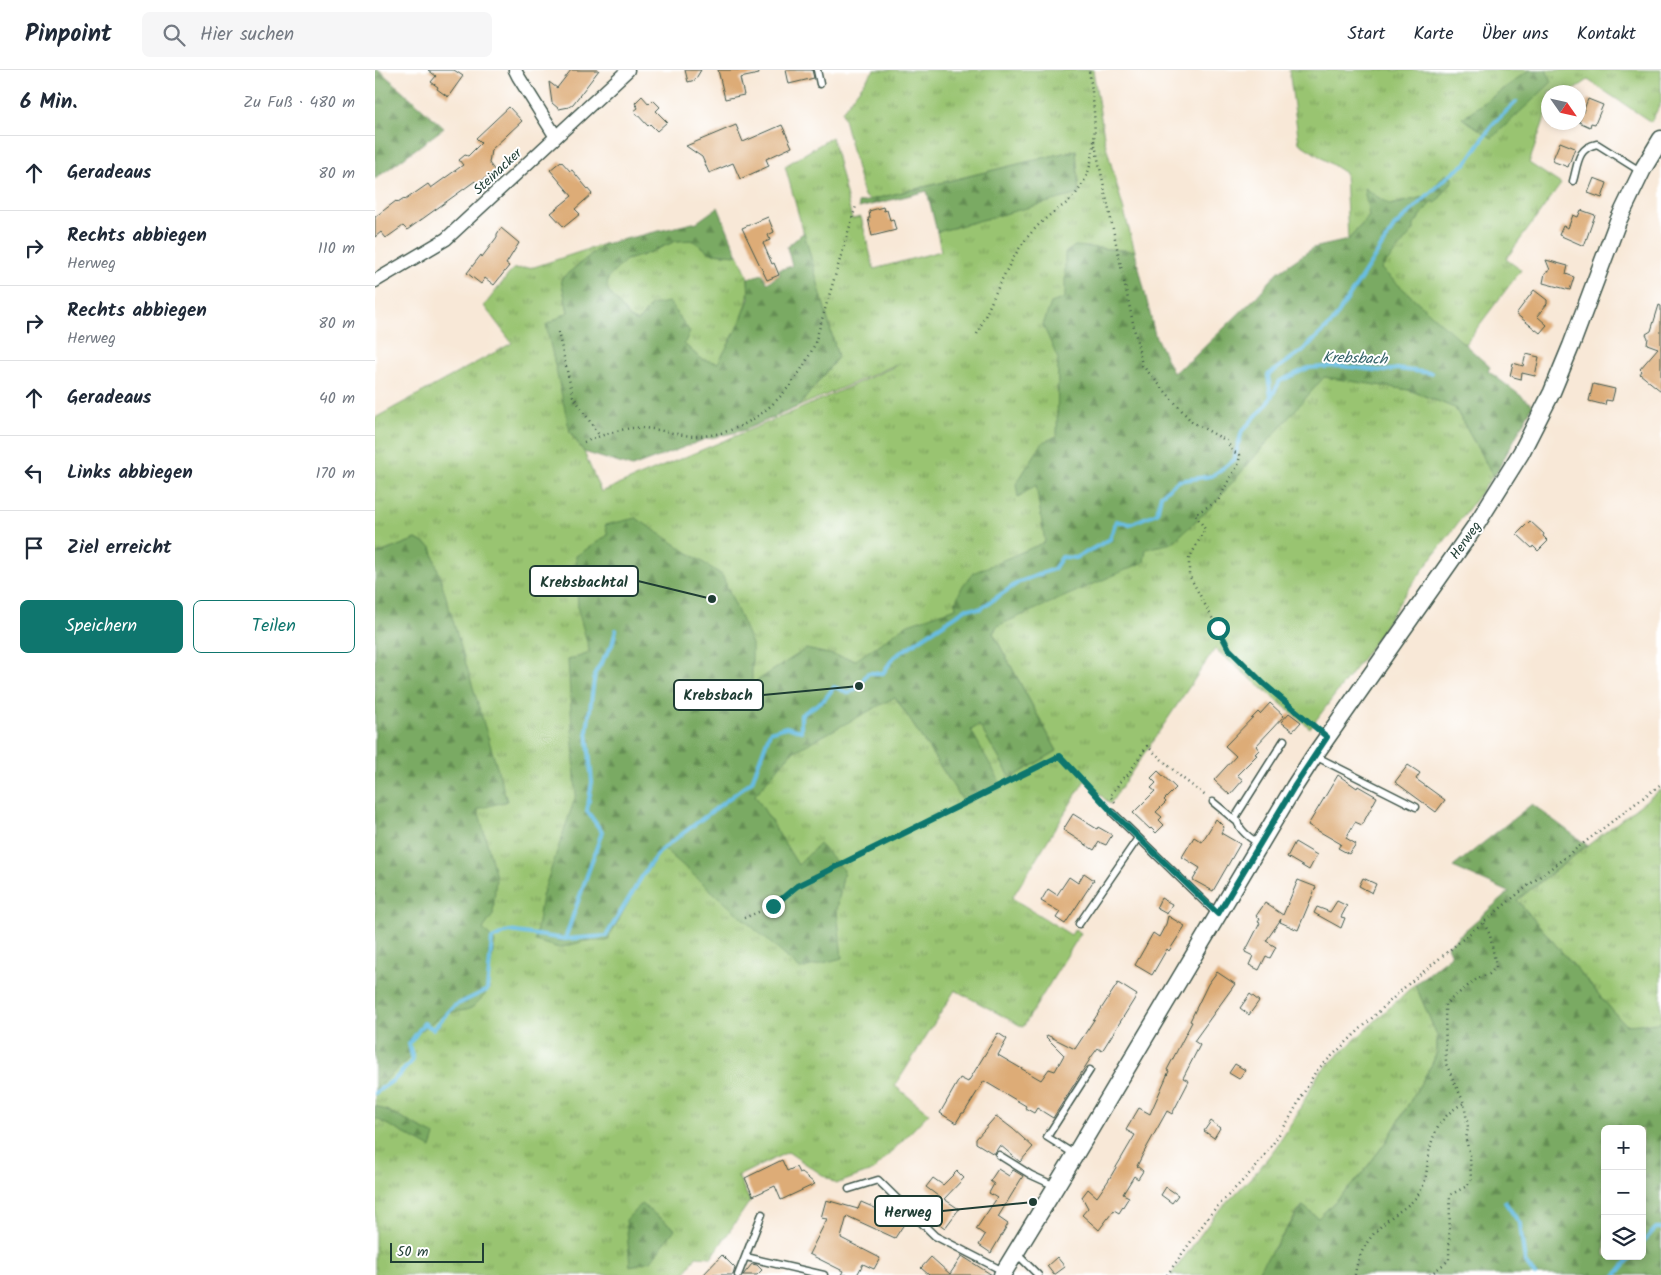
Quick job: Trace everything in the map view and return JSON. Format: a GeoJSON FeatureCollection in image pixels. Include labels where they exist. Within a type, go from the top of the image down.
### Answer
{"type":"FeatureCollection","features":[{"type":"Feature","properties":{"kind":"street"},"geometry":{"type":"LineString","coordinates":[[515,70],[556,137]]}},
{"type":"Feature","properties":{"kind":"street","name":"Steinacker"},"geometry":{"type":"LineString","coordinates":[[375,281],[446,239],[628,70]]}},
{"type":"Feature","properties":{"kind":"street","name":"Herweg"},"geometry":{"type":"LineString","coordinates":[[1003,1274],[1314,756],[1476,525],[1521,453],[1552,392],[1618,221],[1641,172],[1661,139]]}},
{"type":"Feature","properties":{"kind":"lane"},"geometry":{"type":"LineString","coordinates":[[817,70],[820,84]]}},
{"type":"Feature","properties":{"kind":"lane"},"geometry":{"type":"LineString","coordinates":[[1573,181],[1581,153],[1587,147],[1597,144],[1641,172]]}},
{"type":"Feature","properties":{"kind":"lane"},"geometry":{"type":"LineString","coordinates":[[1236,821],[1235,816],[1284,740]]}},
{"type":"Feature","properties":{"kind":"lane"},"geometry":{"type":"LineString","coordinates":[[1314,756],[1416,807]]}},
{"type":"Feature","properties":{"kind":"lane"},"geometry":{"type":"LineString","coordinates":[[1213,802],[1236,821],[1242,830],[1253,840],[1261,844]]}},
{"type":"Feature","properties":{"kind":"lane"},"geometry":{"type":"LineString","coordinates":[[1113,813],[1218,914]]}},
{"type":"Feature","properties":{"kind":"lane"},"geometry":{"type":"LineString","coordinates":[[1079,924],[1139,838]]}},
{"type":"Feature","properties":{"kind":"lane"},"geometry":{"type":"LineString","coordinates":[[1075,1155],[1047,1137],[1090,1070]]}},
{"type":"Feature","properties":{"kind":"lane"},"geometry":{"type":"LineString","coordinates":[[999,1155],[1031,1176],[1056,1186]]}},
{"type":"Feature","properties":{"kind":"lane","name":"Herweg"},"geometry":{"type":"LineString","coordinates":[[849,1189],[878,1180],[935,1236],[1003,1274]]}},
{"type":"Feature","properties":{"kind":"lane"},"geometry":{"type":"LineString","coordinates":[[738,1275],[762,1214]]}},
{"type":"Feature","properties":{"kind":"lane"},"geometry":{"type":"LineString","coordinates":[[1016,1252],[1038,1275]]}},
{"type":"Feature","properties":{"kind":"lane"},"geometry":{"type":"LineString","coordinates":[[746,1257],[824,1275]]}},
{"type":"Feature","properties":{"kind":"path"},"geometry":{"type":"LineString","coordinates":[[977,334],[1015,254],[1028,236],[1054,212],[1071,200],[1084,183],[1094,140],[1095,117],[1089,70]]}},
{"type":"Feature","properties":{"kind":"path"},"geometry":{"type":"LineString","coordinates":[[1094,140],[1142,365],[1192,422],[1227,441],[1232,451],[1240,455],[1238,466],[1218,501],[1195,514],[1205,529],[1189,559],[1189,575],[1229,649],[1264,684],[1327,737]]}},
{"type":"Feature","properties":{"kind":"path"},"geometry":{"type":"LineString","coordinates":[[584,442],[600,436],[641,427],[680,435],[707,436],[726,432],[744,425],[767,408],[794,382],[814,346],[856,206]]}},
{"type":"Feature","properties":{"kind":"path"},"geometry":{"type":"LineString","coordinates":[[559,332],[573,396],[600,436]]}},
{"type":"Feature","properties":{"kind":"path"},"geometry":{"type":"LineString","coordinates":[[1115,802],[1110,796],[1124,777],[1127,776],[1147,746],[1181,777],[1213,802]]}},
{"type":"Feature","properties":{"kind":"path"},"geometry":{"type":"LineString","coordinates":[[744,918],[773,906],[797,886],[1060,756],[1113,813]]}},
{"type":"Feature","properties":{"kind":"path"},"geometry":{"type":"LineString","coordinates":[[1167,1275],[1212,1212],[1256,1167],[1273,1145],[1316,1071],[1406,986],[1525,888],[1661,784]]}},
{"type":"Feature","properties":{"kind":"path"},"geometry":{"type":"LineString","coordinates":[[1430,1275],[1449,1260],[1450,1194],[1467,1186],[1471,1180],[1464,1103],[1446,1064],[1445,1004],[1479,978],[1489,974],[1496,967],[1491,935],[1484,923]]}},
{"type":"Feature","properties":{"kind":"path"},"geometry":{"type":"LineString","coordinates":[[1355,1275],[1357,1265],[1372,1235],[1417,1197],[1427,1178],[1428,1159],[1433,1137],[1440,1122],[1456,1107],[1464,1103]]}},
{"type":"Feature","properties":{"kind":"green space"},"geometry":{"type":"Polygon","coordinates":[[[375,70],[379,70],[444,128],[375,179],[375,70]]]}},
{"type":"Feature","properties":{"kind":"green space"},"geometry":{"type":"Polygon","coordinates":[[[874,70],[1093,70],[1105,142],[1135,251],[1097,248],[1178,462],[1361,234],[1369,216],[1348,240],[1345,173],[1299,143],[1289,70],[1661,70],[1661,103],[1651,122],[1588,80],[1581,85],[1541,85],[1541,129],[1529,163],[1561,184],[1506,259],[1521,270],[1465,344],[1460,340],[1372,384],[1409,390],[1455,408],[1493,476],[1405,594],[1366,654],[1310,728],[1215,649],[1110,804],[1085,780],[1012,898],[1071,935],[1075,929],[1081,933],[1023,1027],[955,990],[895,1086],[929,1113],[874,1170],[836,1184],[788,1152],[738,1176],[750,1201],[712,1257],[696,1256],[684,1275],[375,1275],[375,588],[431,548],[416,539],[375,555],[375,418],[512,343],[484,306],[513,269],[534,267],[604,244],[561,279],[568,312],[570,432],[584,452],[601,492],[795,411],[900,364],[798,407],[838,357],[785,166],[832,137],[852,219],[861,217],[874,269],[941,251],[937,232],[1079,193],[1076,150],[870,200],[864,196],[842,111],[874,70]],[[996,629],[895,697],[965,804],[971,730],[979,725],[1011,778],[1057,751],[993,633],[996,629]],[[754,796],[841,958],[837,910],[844,870],[798,865],[754,796]],[[386,1110],[431,1147],[434,1135],[386,1110]]]}},
{"type":"Feature","properties":{"kind":"green space"},"geometry":{"type":"Polygon","coordinates":[[[1530,70],[1546,70],[1552,82],[1549,85],[1541,85],[1541,92],[1492,138],[1462,118],[1530,70]]]}},
{"type":"Feature","properties":{"kind":"green space"},"geometry":{"type":"Polygon","coordinates":[[[1076,150],[1079,194],[937,232],[927,191],[859,208],[858,203],[1076,150]]]}},
{"type":"Feature","properties":{"kind":"green space"},"geometry":{"type":"Polygon","coordinates":[[[1445,174],[1454,179],[1436,203],[1432,201],[1414,225],[1414,230],[1381,269],[1490,367],[1488,371],[1533,405],[1494,477],[1455,408],[1409,390],[1324,377],[1210,508],[1172,543],[1146,549],[1144,562],[997,626],[993,633],[1057,751],[1011,778],[979,725],[971,730],[1001,784],[965,804],[895,697],[791,753],[755,795],[798,865],[819,844],[844,870],[837,910],[842,958],[800,969],[663,848],[640,881],[607,941],[585,941],[559,948],[535,941],[542,896],[576,795],[568,660],[590,653],[578,610],[576,556],[608,535],[605,525],[636,518],[722,575],[752,644],[752,684],[806,649],[856,660],[908,624],[956,608],[955,603],[962,587],[973,573],[1045,542],[1036,485],[1018,497],[1016,484],[1043,442],[1057,436],[1058,359],[1043,325],[1051,303],[1065,298],[1065,253],[1075,246],[1135,251],[1155,335],[1173,373],[1192,359],[1257,296],[1278,272],[1313,248],[1348,240],[1369,216],[1364,188],[1390,205],[1427,196],[1445,174]]]}},
{"type":"Feature","properties":{"kind":"green space"},"geometry":{"type":"Polygon","coordinates":[[[718,207],[738,255],[711,253],[692,240],[676,241],[626,260],[608,278],[607,289],[630,318],[638,322],[651,305],[669,302],[690,332],[684,344],[701,359],[718,363],[739,325],[749,299],[748,278],[763,274],[767,283],[780,275],[779,270],[792,266],[787,247],[804,232],[838,357],[798,407],[742,431],[706,439],[632,467],[584,452],[570,432],[546,325],[568,312],[561,279],[604,244],[697,222],[718,207]]]}},
{"type":"Feature","properties":{"kind":"green space"},"geometry":{"type":"Polygon","coordinates":[[[692,240],[711,253],[738,255],[747,277],[748,291],[744,313],[735,334],[718,364],[701,359],[684,344],[651,305],[638,322],[630,318],[606,289],[608,278],[626,260],[676,241],[692,240]]]}},
{"type":"Feature","properties":{"kind":"green space"},"geometry":{"type":"Polygon","coordinates":[[[416,539],[431,547],[507,801],[478,809],[496,877],[493,915],[483,929],[495,942],[485,995],[473,1007],[467,1010],[445,1013],[409,1040],[411,1056],[375,1090],[375,555],[416,539]]]}},
{"type":"Feature","properties":{"kind":"green space"},"geometry":{"type":"Polygon","coordinates":[[[1661,789],[1661,1023],[1625,1025],[1517,900],[1661,789]]]}},
{"type":"Feature","properties":{"kind":"green space"},"geometry":{"type":"Polygon","coordinates":[[[1532,804],[1587,845],[1517,900],[1625,1025],[1661,1023],[1661,1275],[1265,1275],[1259,1270],[1303,1206],[1318,1218],[1358,1179],[1388,1139],[1432,1064],[1437,1052],[1437,1035],[1415,984],[1451,955],[1447,946],[1509,892],[1453,867],[1532,804]]]}},
{"type":"Feature","properties":{"kind":"green space"},"geometry":{"type":"Polygon","coordinates":[[[1415,984],[1437,1035],[1437,1052],[1432,1064],[1388,1139],[1358,1179],[1318,1218],[1302,1206],[1259,1270],[1265,1275],[1171,1275],[1215,1215],[1259,1169],[1276,1147],[1292,1123],[1319,1073],[1415,984]]]}},
{"type":"Feature","properties":{"kind":"green space"},"geometry":{"type":"Polygon","coordinates":[[[375,1105],[435,1135],[431,1148],[375,1118],[375,1105]]]}},
{"type":"Feature","properties":{"kind":"green space"},"geometry":{"type":"Polygon","coordinates":[[[641,1204],[675,1229],[651,1261],[630,1266],[626,1220],[641,1204]]]}},
{"type":"Feature","properties":{"kind":"building"},"geometry":{"type":"Polygon","coordinates":[[[428,70],[454,70],[463,76],[448,97],[431,82],[436,76],[428,70]]]}},
{"type":"Feature","properties":{"kind":"building"},"geometry":{"type":"Polygon","coordinates":[[[571,70],[599,70],[573,104],[559,109],[552,103],[549,82],[557,88],[571,70]]]}},
{"type":"Feature","properties":{"kind":"building"},"geometry":{"type":"Polygon","coordinates":[[[685,70],[701,70],[695,80],[688,82],[685,70]]]}},
{"type":"Feature","properties":{"kind":"building"},"geometry":{"type":"Polygon","coordinates":[[[718,70],[758,70],[759,74],[740,78],[744,95],[725,99],[718,70]]]}},
{"type":"Feature","properties":{"kind":"building"},"geometry":{"type":"Polygon","coordinates":[[[786,70],[812,70],[814,78],[789,84],[786,70]]]}},
{"type":"Feature","properties":{"kind":"building"},"geometry":{"type":"Polygon","coordinates":[[[642,96],[649,104],[653,100],[660,107],[656,111],[667,122],[657,131],[650,124],[648,126],[634,111],[638,108],[635,103],[642,96]]]}},
{"type":"Feature","properties":{"kind":"building"},"geometry":{"type":"Polygon","coordinates":[[[1588,99],[1603,105],[1595,124],[1591,123],[1590,127],[1586,125],[1586,104],[1588,99]]]}},
{"type":"Feature","properties":{"kind":"building"},"geometry":{"type":"Polygon","coordinates":[[[509,107],[522,121],[491,150],[489,163],[495,171],[477,184],[475,181],[407,230],[403,226],[386,238],[381,232],[375,237],[375,217],[396,201],[398,203],[405,200],[428,184],[431,188],[463,165],[459,160],[465,155],[468,156],[481,143],[476,138],[509,107]]]}},
{"type":"Feature","properties":{"kind":"building"},"geometry":{"type":"Polygon","coordinates":[[[736,125],[743,142],[782,125],[792,147],[766,159],[769,166],[740,179],[733,163],[709,173],[702,157],[686,146],[736,125]]]}},
{"type":"Feature","properties":{"kind":"building"},"geometry":{"type":"Polygon","coordinates":[[[1560,142],[1575,148],[1568,167],[1552,161],[1560,142]]]}},
{"type":"Feature","properties":{"kind":"building"},"geometry":{"type":"Polygon","coordinates":[[[561,161],[570,171],[572,170],[592,194],[575,209],[580,214],[564,227],[551,213],[572,196],[550,170],[561,161]]]}},
{"type":"Feature","properties":{"kind":"building"},"geometry":{"type":"Polygon","coordinates":[[[1594,178],[1607,183],[1602,198],[1588,193],[1594,178]]]}},
{"type":"Feature","properties":{"kind":"building"},"geometry":{"type":"Polygon","coordinates":[[[883,207],[884,211],[887,210],[890,220],[893,219],[896,230],[872,236],[868,218],[870,218],[869,211],[883,207]]]}},
{"type":"Feature","properties":{"kind":"building"},"geometry":{"type":"Polygon","coordinates":[[[1581,210],[1595,215],[1584,246],[1559,235],[1563,226],[1568,228],[1573,215],[1578,217],[1581,210]]]}},
{"type":"Feature","properties":{"kind":"building"},"geometry":{"type":"Polygon","coordinates":[[[768,217],[774,232],[768,235],[770,240],[763,243],[779,275],[767,280],[742,228],[768,217]]]}},
{"type":"Feature","properties":{"kind":"building"},"geometry":{"type":"Polygon","coordinates":[[[501,228],[519,243],[506,264],[509,266],[494,285],[485,278],[481,284],[467,273],[481,255],[482,257],[497,237],[501,228]]]}},
{"type":"Feature","properties":{"kind":"building"},"geometry":{"type":"Polygon","coordinates":[[[1546,260],[1568,266],[1566,274],[1574,277],[1570,290],[1543,283],[1545,273],[1550,270],[1546,260]]]}},
{"type":"Feature","properties":{"kind":"building"},"geometry":{"type":"Polygon","coordinates":[[[1534,290],[1547,300],[1547,304],[1537,316],[1547,325],[1540,333],[1516,314],[1534,290]]]}},
{"type":"Feature","properties":{"kind":"building"},"geometry":{"type":"Polygon","coordinates":[[[1659,305],[1661,306],[1661,391],[1640,374],[1642,371],[1640,369],[1658,348],[1647,344],[1648,338],[1646,334],[1651,331],[1659,305]]]}},
{"type":"Feature","properties":{"kind":"building"},"geometry":{"type":"Polygon","coordinates":[[[1526,354],[1539,357],[1535,376],[1522,373],[1521,379],[1510,376],[1513,363],[1523,366],[1526,354]]]}},
{"type":"Feature","properties":{"kind":"building"},"geometry":{"type":"Polygon","coordinates":[[[1593,384],[1615,389],[1612,401],[1606,400],[1605,405],[1589,401],[1593,384]]]}},
{"type":"Feature","properties":{"kind":"building"},"geometry":{"type":"Polygon","coordinates":[[[1530,521],[1544,534],[1543,536],[1548,541],[1538,551],[1517,534],[1530,521]]]}},
{"type":"Feature","properties":{"kind":"building"},"geometry":{"type":"Polygon","coordinates":[[[1270,703],[1284,716],[1256,746],[1259,750],[1255,754],[1257,755],[1237,775],[1243,780],[1230,795],[1214,780],[1236,756],[1225,746],[1258,712],[1260,714],[1270,703]]]}},
{"type":"Feature","properties":{"kind":"building"},"geometry":{"type":"Polygon","coordinates":[[[1289,713],[1301,722],[1293,731],[1281,722],[1289,713]]]}},
{"type":"Feature","properties":{"kind":"building"},"geometry":{"type":"Polygon","coordinates":[[[1408,765],[1420,773],[1416,779],[1445,800],[1436,812],[1395,782],[1408,765]]]}},
{"type":"Feature","properties":{"kind":"building"},"geometry":{"type":"Polygon","coordinates":[[[1158,771],[1176,788],[1164,800],[1166,802],[1156,812],[1162,817],[1159,820],[1164,825],[1156,833],[1133,813],[1155,791],[1151,788],[1156,783],[1151,778],[1158,771]]]}},
{"type":"Feature","properties":{"kind":"building"},"geometry":{"type":"Polygon","coordinates":[[[1338,775],[1357,788],[1358,786],[1377,797],[1362,825],[1355,822],[1346,838],[1356,844],[1349,854],[1338,848],[1341,844],[1308,825],[1338,775]]]}},
{"type":"Feature","properties":{"kind":"building"},"geometry":{"type":"Polygon","coordinates":[[[1073,814],[1097,829],[1098,827],[1112,835],[1106,845],[1099,842],[1094,850],[1063,830],[1073,814]]]}},
{"type":"Feature","properties":{"kind":"building"},"geometry":{"type":"Polygon","coordinates":[[[1216,819],[1224,827],[1221,833],[1240,844],[1213,891],[1193,880],[1200,868],[1182,857],[1194,837],[1202,842],[1216,819]]]}},
{"type":"Feature","properties":{"kind":"building"},"geometry":{"type":"Polygon","coordinates":[[[1295,842],[1317,855],[1309,870],[1287,857],[1295,842]]]}},
{"type":"Feature","properties":{"kind":"building"},"geometry":{"type":"Polygon","coordinates":[[[1084,873],[1094,880],[1065,924],[1056,918],[1060,912],[1041,901],[1048,889],[1057,895],[1069,877],[1078,883],[1084,873]]]}},
{"type":"Feature","properties":{"kind":"building"},"geometry":{"type":"Polygon","coordinates":[[[1363,878],[1376,884],[1372,893],[1359,886],[1363,878]]]}},
{"type":"Feature","properties":{"kind":"building"},"geometry":{"type":"Polygon","coordinates":[[[1298,880],[1316,887],[1298,930],[1280,922],[1281,919],[1266,941],[1276,947],[1270,958],[1266,956],[1259,970],[1249,965],[1253,956],[1245,952],[1260,923],[1258,922],[1260,919],[1256,916],[1265,903],[1283,915],[1298,880]]]}},
{"type":"Feature","properties":{"kind":"building"},"geometry":{"type":"Polygon","coordinates":[[[1161,898],[1172,904],[1167,914],[1156,908],[1161,898]]]}},
{"type":"Feature","properties":{"kind":"building"},"geometry":{"type":"Polygon","coordinates":[[[1337,901],[1347,906],[1341,917],[1345,918],[1341,928],[1314,913],[1317,907],[1330,912],[1337,901]]]}},
{"type":"Feature","properties":{"kind":"building"},"geometry":{"type":"Polygon","coordinates":[[[1168,916],[1185,926],[1169,951],[1167,949],[1152,975],[1135,965],[1153,933],[1159,937],[1168,916]]]}},
{"type":"Feature","properties":{"kind":"building"},"geometry":{"type":"Polygon","coordinates":[[[1217,972],[1235,984],[1194,1041],[1200,1045],[1183,1078],[1189,1081],[1172,1114],[1167,1111],[1143,1154],[1137,1166],[1143,1171],[1138,1179],[1134,1176],[1123,1194],[1129,1197],[1119,1213],[1114,1210],[1099,1230],[1082,1215],[1088,1208],[1082,1197],[1088,1189],[1097,1197],[1108,1181],[1135,1135],[1126,1130],[1139,1108],[1150,1114],[1169,1071],[1167,1070],[1192,1022],[1190,1021],[1208,984],[1217,972]]]}},
{"type":"Feature","properties":{"kind":"building"},"geometry":{"type":"Polygon","coordinates":[[[1118,983],[1137,995],[1102,1051],[1098,1048],[1092,1056],[1053,1118],[1037,1108],[1034,1113],[1025,1108],[1026,1106],[984,1081],[956,1123],[940,1113],[960,1078],[968,1082],[998,1033],[1007,1039],[998,1055],[1041,1080],[1049,1069],[1055,1071],[1064,1055],[1046,1037],[1047,1035],[1075,1049],[1118,983]]]}},
{"type":"Feature","properties":{"kind":"building"},"geometry":{"type":"Polygon","coordinates":[[[1250,994],[1259,1001],[1249,1015],[1240,1008],[1250,994]]]}},
{"type":"Feature","properties":{"kind":"building"},"geometry":{"type":"Polygon","coordinates":[[[1235,1064],[1245,1070],[1239,1079],[1229,1073],[1235,1064]]]}},
{"type":"Feature","properties":{"kind":"building"},"geometry":{"type":"Polygon","coordinates":[[[996,1116],[1033,1147],[1020,1162],[1000,1145],[994,1154],[976,1143],[976,1139],[996,1116]]]}},
{"type":"Feature","properties":{"kind":"building"},"geometry":{"type":"Polygon","coordinates":[[[1211,1121],[1220,1128],[1214,1138],[1204,1131],[1211,1121]]]}},
{"type":"Feature","properties":{"kind":"building"},"geometry":{"type":"Polygon","coordinates":[[[782,1160],[787,1171],[796,1167],[799,1173],[801,1172],[815,1184],[781,1200],[775,1186],[753,1196],[745,1178],[782,1160]]]}},
{"type":"Feature","properties":{"kind":"building"},"geometry":{"type":"Polygon","coordinates":[[[998,1169],[1009,1176],[1013,1170],[1023,1176],[998,1217],[1008,1224],[991,1253],[979,1245],[985,1235],[976,1229],[997,1198],[989,1193],[994,1184],[990,1181],[998,1169]]]}},
{"type":"Feature","properties":{"kind":"building"},"geometry":{"type":"Polygon","coordinates":[[[957,1171],[964,1178],[944,1199],[959,1209],[945,1228],[929,1217],[942,1199],[926,1187],[933,1178],[943,1185],[957,1171]]]}},
{"type":"Feature","properties":{"kind":"building"},"geometry":{"type":"Polygon","coordinates":[[[1166,1187],[1178,1195],[1172,1203],[1161,1195],[1166,1187]]]}},
{"type":"Feature","properties":{"kind":"building"},"geometry":{"type":"Polygon","coordinates":[[[826,1200],[858,1209],[861,1202],[889,1214],[891,1212],[906,1221],[895,1238],[847,1216],[841,1238],[880,1258],[874,1269],[863,1264],[857,1275],[841,1275],[843,1271],[809,1254],[827,1219],[821,1218],[826,1200]]]}},
{"type":"Feature","properties":{"kind":"building"},"geometry":{"type":"Polygon","coordinates":[[[722,1255],[735,1268],[733,1275],[703,1275],[722,1255]]]}},
{"type":"Feature","properties":{"kind":"building"},"geometry":{"type":"Polygon","coordinates":[[[962,1256],[992,1275],[929,1275],[921,1268],[931,1257],[950,1274],[962,1256]]]}},
{"type":"Feature","properties":{"kind":"building"},"geometry":{"type":"Polygon","coordinates":[[[1057,1257],[1065,1267],[1054,1275],[1047,1266],[1057,1257]]]}},
{"type":"Feature","properties":{"kind":"building"},"geometry":{"type":"Polygon","coordinates":[[[752,1264],[757,1265],[762,1270],[757,1275],[743,1275],[752,1264]]]}},
{"type":"Feature","properties":{"kind":"waterway"},"geometry":{"type":"LineString","coordinates":[[1271,397],[1268,375],[1302,351],[1332,323],[1394,227],[1445,179],[1466,163],[1493,124],[1516,102]]}},
{"type":"Feature","properties":{"kind":"waterway","name":"Krebsbach"},"geometry":{"type":"LineString","coordinates":[[375,1093],[395,1079],[413,1060],[409,1044],[424,1023],[433,1029],[454,1006],[487,990],[492,939],[509,931],[565,939],[606,936],[649,865],[661,850],[752,781],[770,732],[786,727],[801,731],[801,715],[825,699],[834,687],[849,693],[859,686],[868,673],[883,673],[894,657],[967,608],[980,609],[1019,582],[1054,569],[1062,557],[1076,558],[1110,539],[1116,521],[1130,524],[1157,513],[1161,495],[1178,481],[1212,476],[1234,460],[1242,431],[1267,404],[1280,381],[1308,368],[1339,366],[1384,371],[1397,369],[1431,373]]}},
{"type":"Feature","properties":{"kind":"waterway"},"geometry":{"type":"LineString","coordinates":[[565,939],[602,832],[587,811],[592,782],[587,731],[595,673],[612,645],[616,630]]}},
{"type":"Feature","properties":{"kind":"waterway"},"geometry":{"type":"LineString","coordinates":[[1505,1202],[1520,1224],[1525,1262],[1535,1275]]}},
{"type":"Feature","properties":{"kind":"waterway"},"geometry":{"type":"LineString","coordinates":[[1646,1239],[1656,1228],[1661,1228]]}},
{"type":"Feature","properties":{"kind":"waterway"},"geometry":{"type":"LineString","coordinates":[[1616,1275],[1629,1260]]}},
{"type":"Feature","properties":{"kind":"place","name":"Krebsbachtal"},"geometry":{"type":"Point","coordinates":[712,599]}},
{"type":"Feature","properties":{"kind":"place","name":"Krebsbach"},"geometry":{"type":"Point","coordinates":[859,686]}},
{"type":"Feature","properties":{"kind":"place","name":"Herweg"},"geometry":{"type":"Point","coordinates":[1033,1202]}},
{"type":"Feature","properties":{"kind":"route"},"geometry":{"type":"LineString","coordinates":[[773,906],[797,886],[1060,756],[1113,813],[1218,914],[1294,787],[1327,737],[1264,684],[1229,649],[1218,628]]}}]}
